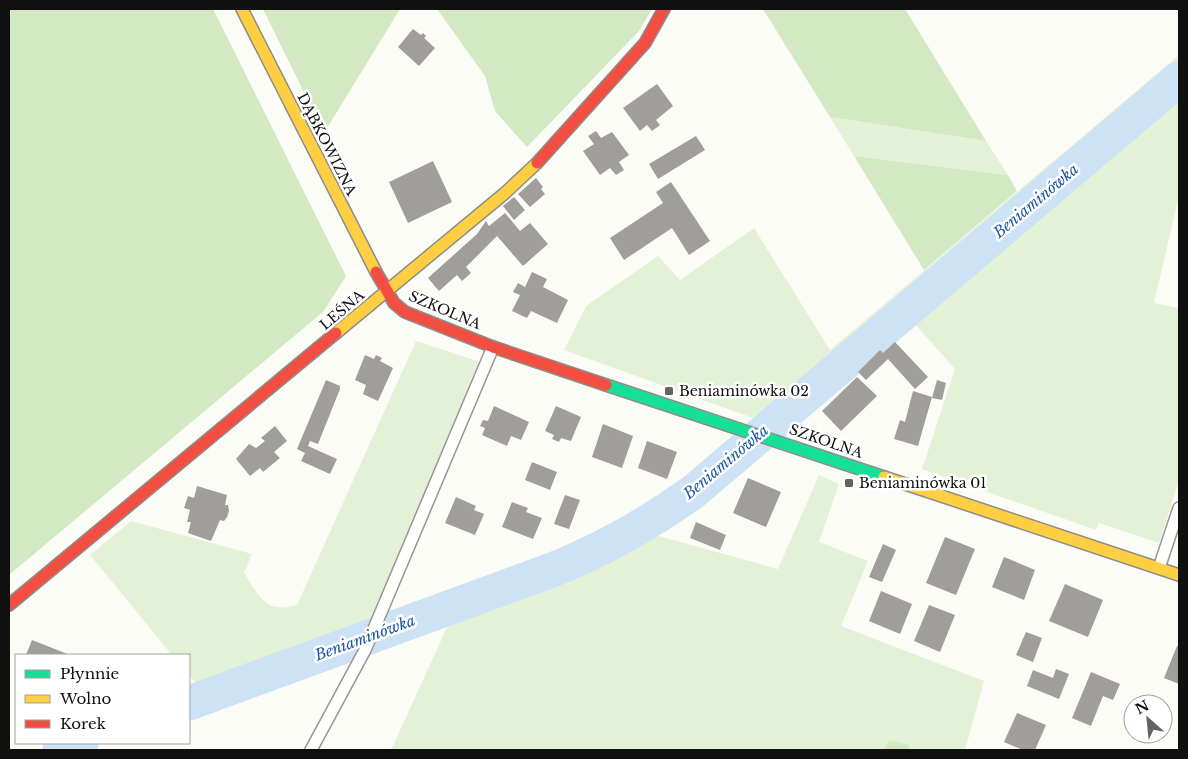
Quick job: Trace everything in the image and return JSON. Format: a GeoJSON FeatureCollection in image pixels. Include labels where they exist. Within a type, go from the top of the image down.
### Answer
{"type":"FeatureCollection","features":[{"type":"Feature","properties":{"kind":"street","name":"DĄBKOWIZNA"},"geometry":{"type":"LineString","coordinates":[[242,9],[387,292]]}},
{"type":"Feature","properties":{"kind":"street","name":"LEŚNA"},"geometry":{"type":"LineString","coordinates":[[9,605],[505,193],[546,154],[645,43],[664,9]]}},
{"type":"Feature","properties":{"kind":"street","name":"SZKOLNA"},"geometry":{"type":"LineString","coordinates":[[387,292],[394,303],[405,312],[493,347],[781,441],[1179,575]]}},
{"type":"Feature","properties":{"kind":"lane"},"geometry":{"type":"LineString","coordinates":[[311,750],[366,650],[377,619],[493,347]]}},
{"type":"Feature","properties":{"kind":"lane"},"geometry":{"type":"LineString","coordinates":[[818,467],[822,455]]}},
{"type":"Feature","properties":{"kind":"lane"},"geometry":{"type":"LineString","coordinates":[[879,488],[882,476]]}},
{"type":"Feature","properties":{"kind":"lane"},"geometry":{"type":"LineString","coordinates":[[1159,568],[1179,508]]}},
{"type":"Feature","properties":{"kind":"green space"},"geometry":{"type":"Polygon","coordinates":[[[9,9],[213,9],[346,276],[323,312],[9,575],[9,9]]]}},
{"type":"Feature","properties":{"kind":"green space"},"geometry":{"type":"Polygon","coordinates":[[[263,9],[400,9],[324,133],[263,9]]]}},
{"type":"Feature","properties":{"kind":"green space"},"geometry":{"type":"Polygon","coordinates":[[[437,9],[652,9],[639,31],[527,147],[495,111],[485,76],[437,9]]]}},
{"type":"Feature","properties":{"kind":"green space"},"geometry":{"type":"Polygon","coordinates":[[[763,9],[905,9],[986,141],[830,117],[763,9]]]}},
{"type":"Feature","properties":{"kind":"green space"},"geometry":{"type":"Polygon","coordinates":[[[1179,55],[1179,196],[1154,303],[1179,308],[1179,480],[1159,543],[1099,523],[1096,530],[922,469],[955,369],[913,322],[787,428],[756,415],[753,418],[564,350],[586,306],[658,256],[680,280],[754,228],[830,350],[1179,55]]]}},
{"type":"Feature","properties":{"kind":"green space"},"geometry":{"type":"Polygon","coordinates":[[[830,117],[986,141],[1008,175],[854,156],[830,117]]]}},
{"type":"Feature","properties":{"kind":"green space"},"geometry":{"type":"Polygon","coordinates":[[[854,156],[1008,175],[1017,191],[924,270],[854,156]]]}},
{"type":"Feature","properties":{"kind":"green space"},"geometry":{"type":"Polygon","coordinates":[[[416,341],[480,362],[371,619],[196,684],[190,676],[190,654],[171,654],[90,555],[131,521],[252,554],[244,573],[259,596],[270,605],[277,607],[297,605],[416,341]]]}},
{"type":"Feature","properties":{"kind":"green space"},"geometry":{"type":"Polygon","coordinates":[[[819,475],[839,484],[819,542],[868,561],[841,626],[984,681],[965,750],[909,750],[910,746],[889,740],[884,750],[391,750],[449,623],[571,576],[659,536],[778,569],[819,475]]]}},
{"type":"Feature","properties":{"kind":"green space"},"geometry":{"type":"Polygon","coordinates":[[[889,740],[910,745],[909,750],[884,750],[889,740]]]}},
{"type":"Feature","properties":{"kind":"building"},"geometry":{"type":"Polygon","coordinates":[[[413,29],[421,35],[423,33],[426,36],[424,38],[435,48],[419,66],[398,47],[413,29]]]}},
{"type":"Feature","properties":{"kind":"building"},"geometry":{"type":"Polygon","coordinates":[[[657,84],[673,106],[656,120],[660,125],[652,131],[647,125],[640,131],[623,108],[657,84]]]}},
{"type":"Feature","properties":{"kind":"building"},"geometry":{"type":"Polygon","coordinates":[[[596,131],[601,138],[612,132],[629,155],[619,162],[624,170],[616,175],[610,168],[600,175],[583,151],[594,144],[588,136],[596,131]]]}},
{"type":"Feature","properties":{"kind":"building"},"geometry":{"type":"Polygon","coordinates":[[[696,136],[705,150],[658,179],[649,164],[696,136]]]}},
{"type":"Feature","properties":{"kind":"building"},"geometry":{"type":"Polygon","coordinates":[[[433,161],[452,202],[408,223],[389,182],[433,161]]]}},
{"type":"Feature","properties":{"kind":"building"},"geometry":{"type":"Polygon","coordinates":[[[536,178],[543,187],[541,189],[545,194],[530,207],[518,194],[536,178]]]}},
{"type":"Feature","properties":{"kind":"building"},"geometry":{"type":"Polygon","coordinates":[[[671,182],[710,241],[689,255],[672,228],[624,260],[610,238],[663,203],[656,192],[671,182]]]}},
{"type":"Feature","properties":{"kind":"building"},"geometry":{"type":"Polygon","coordinates":[[[514,197],[525,210],[514,220],[503,206],[514,197]]]}},
{"type":"Feature","properties":{"kind":"building"},"geometry":{"type":"Polygon","coordinates":[[[505,213],[520,231],[530,223],[548,244],[523,266],[497,236],[466,267],[471,273],[462,281],[457,275],[439,291],[428,278],[477,234],[486,221],[489,226],[505,213]]]}},
{"type":"Feature","properties":{"kind":"building"},"geometry":{"type":"Polygon","coordinates":[[[532,272],[547,279],[543,287],[568,300],[557,323],[531,311],[527,318],[512,311],[520,295],[513,292],[518,283],[525,287],[532,272]]]}},
{"type":"Feature","properties":{"kind":"building"},"geometry":{"type":"Polygon","coordinates":[[[895,342],[928,377],[915,389],[888,359],[866,380],[858,372],[880,350],[883,353],[895,342]]]}},
{"type":"Feature","properties":{"kind":"building"},"geometry":{"type":"Polygon","coordinates":[[[365,355],[374,359],[376,355],[382,358],[380,361],[393,368],[378,401],[363,394],[366,385],[355,380],[365,355]]]}},
{"type":"Feature","properties":{"kind":"building"},"geometry":{"type":"Polygon","coordinates":[[[857,377],[877,396],[841,431],[822,411],[857,377]]]}},
{"type":"Feature","properties":{"kind":"building"},"geometry":{"type":"Polygon","coordinates":[[[326,380],[340,386],[340,389],[318,444],[310,441],[308,446],[337,459],[330,474],[301,461],[305,453],[297,449],[326,380]]]}},
{"type":"Feature","properties":{"kind":"building"},"geometry":{"type":"Polygon","coordinates":[[[937,380],[946,383],[942,400],[932,398],[937,380]]]}},
{"type":"Feature","properties":{"kind":"building"},"geometry":{"type":"Polygon","coordinates":[[[913,391],[932,397],[918,446],[894,439],[900,420],[905,422],[913,391]]]}},
{"type":"Feature","properties":{"kind":"building"},"geometry":{"type":"Polygon","coordinates":[[[494,406],[529,422],[521,440],[511,436],[507,446],[482,435],[485,428],[480,426],[483,420],[488,421],[494,406]]]}},
{"type":"Feature","properties":{"kind":"building"},"geometry":{"type":"Polygon","coordinates":[[[556,406],[581,417],[571,441],[561,438],[559,442],[552,439],[554,435],[545,431],[556,406]]]}},
{"type":"Feature","properties":{"kind":"building"},"geometry":{"type":"Polygon","coordinates":[[[603,424],[633,436],[622,468],[592,457],[603,424]]]}},
{"type":"Feature","properties":{"kind":"building"},"geometry":{"type":"Polygon","coordinates":[[[275,426],[287,441],[274,452],[280,458],[263,472],[260,468],[250,476],[236,459],[249,444],[256,448],[265,441],[261,438],[275,426]]]}},
{"type":"Feature","properties":{"kind":"building"},"geometry":{"type":"Polygon","coordinates":[[[647,441],[677,452],[667,479],[638,468],[647,441]]]}},
{"type":"Feature","properties":{"kind":"building"},"geometry":{"type":"Polygon","coordinates":[[[532,462],[557,472],[550,490],[525,480],[532,462]]]}},
{"type":"Feature","properties":{"kind":"building"},"geometry":{"type":"Polygon","coordinates":[[[748,478],[781,492],[766,527],[733,513],[748,478]]]}},
{"type":"Feature","properties":{"kind":"building"},"geometry":{"type":"Polygon","coordinates":[[[197,486],[227,495],[225,505],[228,505],[229,511],[227,517],[224,521],[220,520],[211,541],[188,533],[191,522],[187,522],[190,510],[184,508],[188,496],[194,498],[197,486]]]}},
{"type":"Feature","properties":{"kind":"building"},"geometry":{"type":"Polygon","coordinates":[[[565,495],[580,500],[569,529],[554,524],[565,495]]]}},
{"type":"Feature","properties":{"kind":"building"},"geometry":{"type":"Polygon","coordinates":[[[456,497],[476,506],[474,510],[484,514],[475,535],[445,523],[456,497]]]}},
{"type":"Feature","properties":{"kind":"building"},"geometry":{"type":"Polygon","coordinates":[[[512,502],[528,508],[526,512],[542,518],[533,539],[502,527],[512,502]]]}},
{"type":"Feature","properties":{"kind":"building"},"geometry":{"type":"Polygon","coordinates":[[[696,522],[726,535],[720,550],[690,538],[696,522]]]}},
{"type":"Feature","properties":{"kind":"building"},"geometry":{"type":"Polygon","coordinates":[[[945,537],[975,549],[956,595],[926,583],[945,537]]]}},
{"type":"Feature","properties":{"kind":"building"},"geometry":{"type":"Polygon","coordinates":[[[883,544],[896,550],[882,582],[869,577],[883,544]]]}},
{"type":"Feature","properties":{"kind":"building"},"geometry":{"type":"Polygon","coordinates":[[[1004,557],[1035,570],[1024,600],[992,587],[1004,557]]]}},
{"type":"Feature","properties":{"kind":"building"},"geometry":{"type":"Polygon","coordinates":[[[1065,584],[1103,600],[1088,637],[1049,621],[1065,584]]]}},
{"type":"Feature","properties":{"kind":"building"},"geometry":{"type":"Polygon","coordinates":[[[881,591],[912,604],[900,634],[869,621],[881,591]]]}},
{"type":"Feature","properties":{"kind":"building"},"geometry":{"type":"Polygon","coordinates":[[[929,605],[955,615],[940,652],[914,641],[929,605]]]}},
{"type":"Feature","properties":{"kind":"building"},"geometry":{"type":"Polygon","coordinates":[[[1026,632],[1042,638],[1033,662],[1016,655],[1026,632]]]}},
{"type":"Feature","properties":{"kind":"building"},"geometry":{"type":"Polygon","coordinates":[[[32,640],[67,654],[26,654],[32,640]]]}},
{"type":"Feature","properties":{"kind":"building"},"geometry":{"type":"Polygon","coordinates":[[[1177,646],[1179,646],[1179,684],[1164,678],[1177,646]]]}},
{"type":"Feature","properties":{"kind":"building"},"geometry":{"type":"Polygon","coordinates":[[[1056,669],[1069,674],[1059,699],[1027,686],[1033,670],[1053,678],[1056,669]]]}},
{"type":"Feature","properties":{"kind":"building"},"geometry":{"type":"Polygon","coordinates":[[[1091,672],[1120,684],[1113,700],[1103,696],[1091,726],[1072,718],[1091,672]]]}},
{"type":"Feature","properties":{"kind":"building"},"geometry":{"type":"Polygon","coordinates":[[[1017,713],[1046,725],[1035,750],[1023,750],[1004,742],[1017,713]]]}},
{"type":"Feature","properties":{"kind":"waterway","name":"Beniaminówka"},"geometry":{"type":"LineString","coordinates":[[190,703],[552,570],[625,536],[659,515],[693,492],[1179,79]]}},
{"type":"Feature","properties":{"kind":"waterway","name":"Beniaminówka"},"geometry":{"type":"LineString","coordinates":[[60,750],[78,744]]}},
{"type":"Feature","properties":{"kind":"traffic: fast"},"geometry":{"type":"LineString","coordinates":[[606,385],[884,477]]}},
{"type":"Feature","properties":{"kind":"traffic: slow"},"geometry":{"type":"LineString","coordinates":[[242,9],[376,272]]}},
{"type":"Feature","properties":{"kind":"traffic: slow"},"geometry":{"type":"LineString","coordinates":[[336,333],[505,193],[537,163]]}},
{"type":"Feature","properties":{"kind":"traffic: slow"},"geometry":{"type":"LineString","coordinates":[[884,477],[1179,575]]}},
{"type":"Feature","properties":{"kind":"traffic: jam"},"geometry":{"type":"LineString","coordinates":[[537,163],[645,43],[664,9]]}},
{"type":"Feature","properties":{"kind":"traffic: jam"},"geometry":{"type":"LineString","coordinates":[[376,272],[394,303],[405,312],[493,347],[606,385]]}},
{"type":"Feature","properties":{"kind":"traffic: jam"},"geometry":{"type":"LineString","coordinates":[[9,605],[336,333]]}},
{"type":"Feature","properties":{"kind":"place","name":"Beniaminówka 02"},"geometry":{"type":"Point","coordinates":[669,391]}},
{"type":"Feature","properties":{"kind":"place","name":"Beniaminówka 01"},"geometry":{"type":"Point","coordinates":[849,483]}}]}
